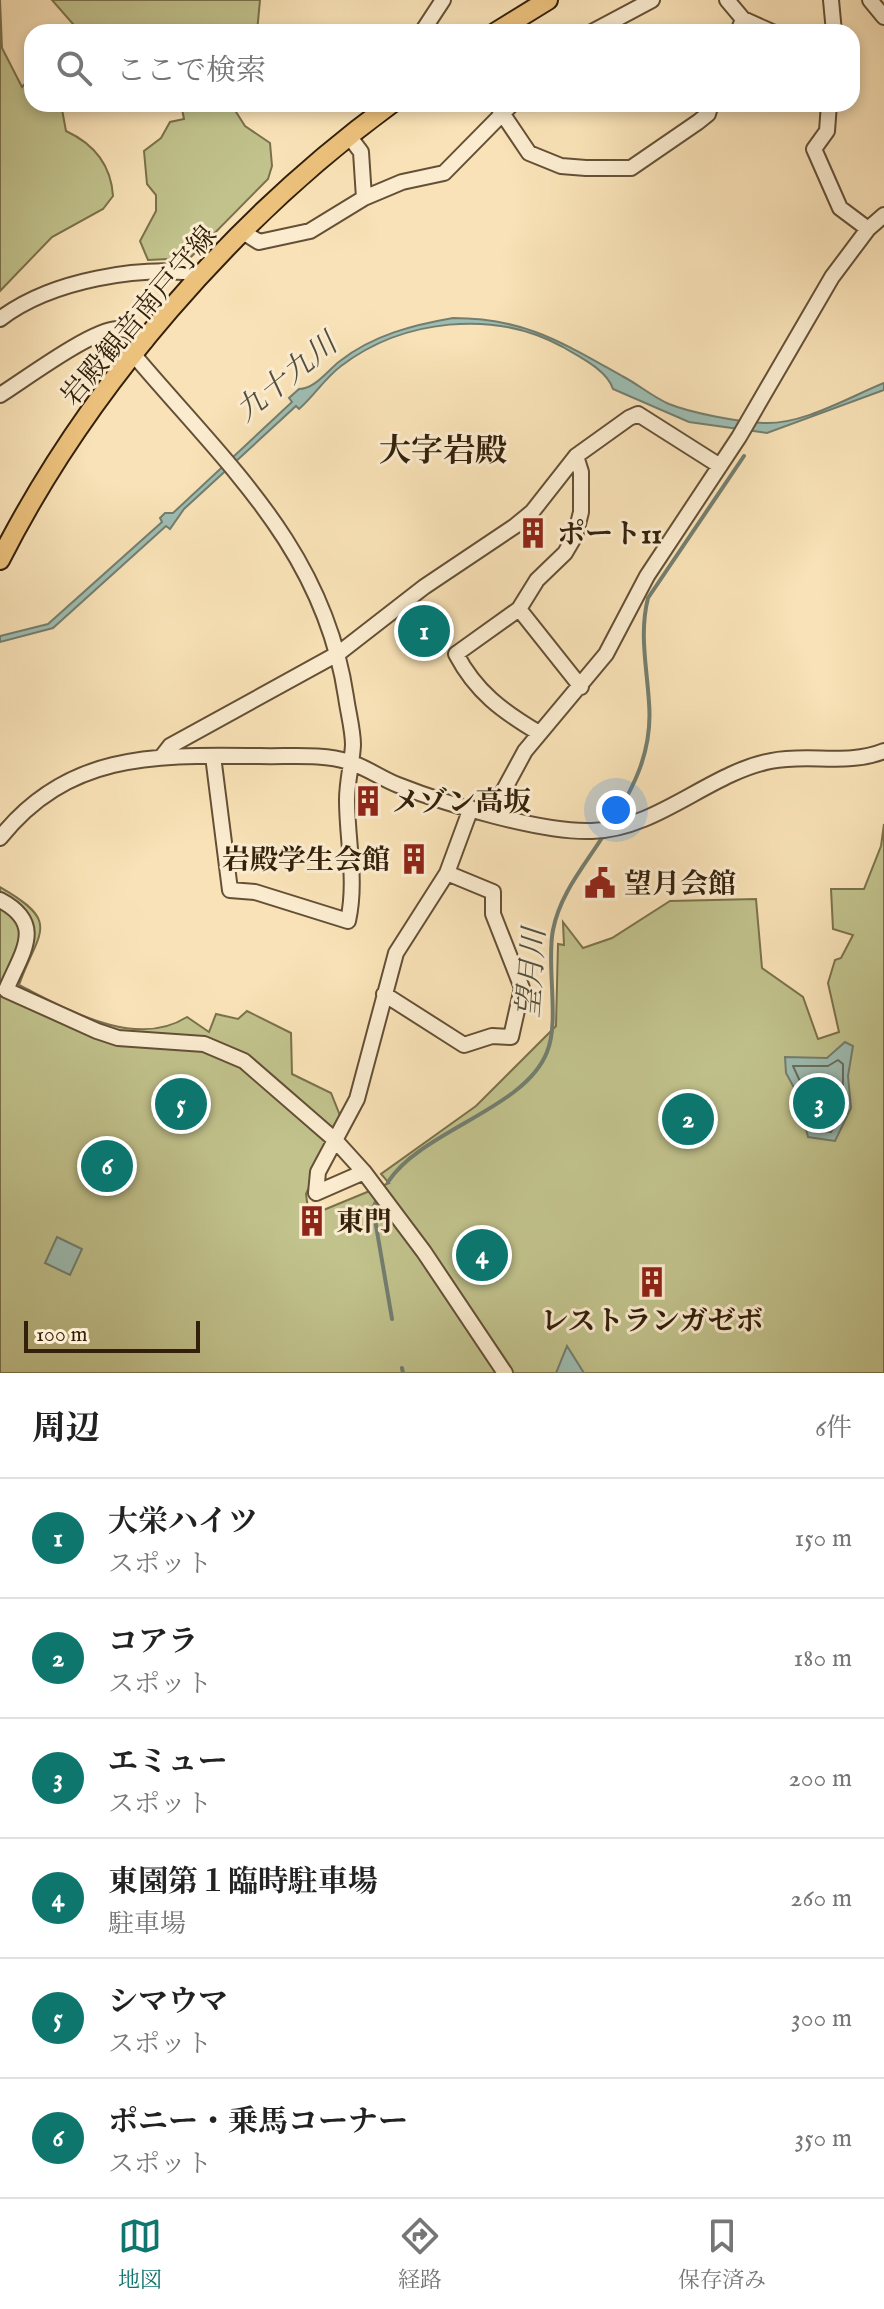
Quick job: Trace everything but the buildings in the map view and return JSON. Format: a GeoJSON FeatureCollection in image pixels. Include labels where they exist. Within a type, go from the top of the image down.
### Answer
{"type":"FeatureCollection","features":[{"type":"Feature","properties":{"kind":"main road"},"geometry":{"type":"LineString","coordinates":[[509,24],[548,0]]}},
{"type":"Feature","properties":{"kind":"main road","name":"岩殿観音南戸守線"},"geometry":{"type":"LineString","coordinates":[[0,560],[44,482],[140,348],[243,232],[375,112]]}},
{"type":"Feature","properties":{"kind":"street"},"geometry":{"type":"LineString","coordinates":[[427,24],[443,0]]}},
{"type":"Feature","properties":{"kind":"street"},"geometry":{"type":"LineString","coordinates":[[607,24],[652,0]]}},
{"type":"Feature","properties":{"kind":"street"},"geometry":{"type":"LineString","coordinates":[[727,0],[739,24]]}},
{"type":"Feature","properties":{"kind":"street"},"geometry":{"type":"LineString","coordinates":[[831,0],[833,24]]}},
{"type":"Feature","properties":{"kind":"street"},"geometry":{"type":"LineString","coordinates":[[870,0],[884,17]]}},
{"type":"Feature","properties":{"kind":"street"},"geometry":{"type":"LineString","coordinates":[[243,232],[259,242],[310,231],[364,198],[402,182],[444,173],[499,112]]}},
{"type":"Feature","properties":{"kind":"street"},"geometry":{"type":"LineString","coordinates":[[505,112],[520,143],[541,159],[586,168],[631,168],[709,112]]}},
{"type":"Feature","properties":{"kind":"street"},"geometry":{"type":"LineString","coordinates":[[828,112],[827,131],[814,149],[817,159],[840,208],[868,229]]}},
{"type":"Feature","properties":{"kind":"street"},"geometry":{"type":"LineString","coordinates":[[349,136],[361,152],[364,198]]}},
{"type":"Feature","properties":{"kind":"street"},"geometry":{"type":"LineString","coordinates":[[492,812],[511,773],[539,733],[606,654],[647,576],[739,437],[832,277],[868,229],[884,215]]}},
{"type":"Feature","properties":{"kind":"street"},"geometry":{"type":"LineString","coordinates":[[0,319],[40,295],[79,283],[176,270],[203,274]]}},
{"type":"Feature","properties":{"kind":"street"},"geometry":{"type":"LineString","coordinates":[[0,395],[74,348],[110,330],[134,332],[140,348],[220,455],[280,526],[314,586],[339,653],[353,745],[349,762],[347,833],[354,892],[348,921],[255,892],[230,890],[213,756]]}},
{"type":"Feature","properties":{"kind":"street"},"geometry":{"type":"LineString","coordinates":[[163,755],[170,746],[339,653],[424,587],[515,526],[532,512],[576,456],[638,414],[720,466]]}},
{"type":"Feature","properties":{"kind":"street"},"geometry":{"type":"LineString","coordinates":[[539,733],[489,700],[467,676],[456,654],[519,609],[537,580],[565,553],[579,526],[581,484],[576,456]]}},
{"type":"Feature","properties":{"kind":"street"},"geometry":{"type":"LineString","coordinates":[[519,609],[581,687]]}},
{"type":"Feature","properties":{"kind":"street"},"geometry":{"type":"LineString","coordinates":[[0,838],[31,805],[74,778],[125,760],[163,755],[315,757],[349,762],[433,799],[546,827],[591,831],[618,828],[770,761],[823,757],[848,760],[884,751]]}},
{"type":"Feature","properties":{"kind":"street"},"geometry":{"type":"LineString","coordinates":[[364,1172],[316,1193],[318,1172],[357,1099],[396,953],[447,873],[471,808]]}},
{"type":"Feature","properties":{"kind":"street"},"geometry":{"type":"LineString","coordinates":[[384,994],[464,1045],[492,1036],[511,1037],[522,988],[493,914],[493,892],[447,873]]}},
{"type":"Feature","properties":{"kind":"street"},"geometry":{"type":"LineString","coordinates":[[0,900],[23,914],[28,923],[27,938],[6,990],[70,1021],[118,1038],[204,1044],[244,1061],[335,1140],[364,1172],[424,1252],[505,1373]]}},
{"type":"Feature","properties":{"kind":"green space"},"geometry":{"type":"Polygon","coordinates":[[[0,0],[2,48],[22,87],[24,85],[24,112],[62,112],[66,131],[85,142],[105,165],[113,196],[103,209],[52,237],[0,291],[0,0]]]}},
{"type":"Feature","properties":{"kind":"green space"},"geometry":{"type":"Polygon","coordinates":[[[52,0],[260,0],[258,24],[73,24],[52,0]]]}},
{"type":"Feature","properties":{"kind":"green space"},"geometry":{"type":"Polygon","coordinates":[[[183,112],[236,112],[245,126],[270,143],[272,166],[268,179],[190,258],[148,260],[140,241],[156,211],[156,195],[147,184],[144,151],[161,138],[170,122],[184,119],[183,112]]]}},
{"type":"Feature","properties":{"kind":"green space"},"geometry":{"type":"Polygon","coordinates":[[[884,824],[884,1373],[0,1373],[0,887],[20,899],[39,920],[38,940],[19,985],[38,995],[80,1014],[124,1028],[167,1026],[187,1017],[209,1032],[216,1014],[238,1019],[247,1011],[291,1033],[292,1074],[331,1093],[341,1118],[306,1194],[309,1216],[389,1183],[381,1174],[476,1106],[556,1026],[558,944],[564,945],[563,922],[583,948],[612,938],[670,901],[756,899],[762,968],[803,997],[818,1039],[839,1032],[828,983],[835,960],[841,958],[853,935],[833,929],[831,889],[864,889],[881,846],[884,824]]]}},
{"type":"Feature","properties":{"kind":"water"},"geometry":{"type":"Polygon","coordinates":[[[453,318],[501,322],[523,328],[562,343],[669,404],[729,419],[763,423],[794,420],[884,383],[884,390],[767,433],[689,422],[613,389],[605,376],[592,365],[536,335],[508,327],[479,324],[420,329],[366,350],[341,366],[310,399],[299,409],[296,406],[184,509],[170,529],[166,526],[53,628],[0,642],[0,636],[48,624],[162,522],[160,518],[165,513],[173,513],[292,402],[289,398],[299,389],[316,383],[340,361],[366,344],[408,328],[453,318]]]}},
{"type":"Feature","properties":{"kind":"water"},"geometry":{"type":"Polygon","coordinates":[[[845,1042],[853,1046],[848,1076],[851,1108],[835,1141],[808,1137],[797,1093],[786,1073],[785,1057],[827,1058],[845,1042]]]}},
{"type":"Feature","properties":{"kind":"water"},"geometry":{"type":"Polygon","coordinates":[[[57,1237],[82,1249],[70,1275],[45,1263],[57,1237]]]}},
{"type":"Feature","properties":{"kind":"water"},"geometry":{"type":"Polygon","coordinates":[[[567,1346],[584,1373],[556,1373],[567,1346]]]}},
{"type":"Feature","properties":{"kind":"waterway","name":"望月川"},"geometry":{"type":"LineString","coordinates":[[610,826],[634,783],[648,737],[644,638],[648,598],[744,456]]}},
{"type":"Feature","properties":{"kind":"waterway","name":"望月川"},"geometry":{"type":"LineString","coordinates":[[388,1182],[424,1148],[518,1089],[535,1072],[551,1039],[551,944],[556,916],[574,879],[605,833]]}},
{"type":"Feature","properties":{"kind":"waterway","name":"望月川"},"geometry":{"type":"LineString","coordinates":[[378,1197],[373,1208],[392,1319]]}},
{"type":"Feature","properties":{"kind":"waterway","name":"望月川"},"geometry":{"type":"LineString","coordinates":[[402,1368],[403,1373]]}},
{"type":"Feature","properties":{"kind":"place","name":"ポート11"},"geometry":{"type":"Point","coordinates":[533,533]}},
{"type":"Feature","properties":{"kind":"place","name":"大栄ハイツ"},"geometry":{"type":"Point","coordinates":[424,631]}},
{"type":"Feature","properties":{"kind":"place","name":"メゾン高坂"},"geometry":{"type":"Point","coordinates":[368,801]}},
{"type":"Feature","properties":{"kind":"place","name":"岩殿学生会館"},"geometry":{"type":"Point","coordinates":[414,859]}},
{"type":"Feature","properties":{"kind":"place","name":"望月会館"},"geometry":{"type":"Point","coordinates":[600,883]}},
{"type":"Feature","properties":{"kind":"place","name":"エミュー"},"geometry":{"type":"Point","coordinates":[819,1103]}},
{"type":"Feature","properties":{"kind":"place","name":"シマウマ"},"geometry":{"type":"Point","coordinates":[181,1104]}},
{"type":"Feature","properties":{"kind":"place","name":"コアラ"},"geometry":{"type":"Point","coordinates":[688,1119]}},
{"type":"Feature","properties":{"kind":"place","name":"ポニー・乗馬コーナー"},"geometry":{"type":"Point","coordinates":[107,1166]}},
{"type":"Feature","properties":{"kind":"place","name":"東門"},"geometry":{"type":"Point","coordinates":[312,1221]}},
{"type":"Feature","properties":{"kind":"place","name":"東園第１臨時駐車場"},"geometry":{"type":"Point","coordinates":[482,1255]}},
{"type":"Feature","properties":{"kind":"place","name":"レストランガゼボ"},"geometry":{"type":"Point","coordinates":[652,1282]}},
{"type":"Feature","properties":{"kind":"district","name":"大字岩殿"},"geometry":{"type":"Point","coordinates":[443,450]}},
{"type":"Feature","properties":{"kind":"water label","name":"九十九川"},"geometry":{"type":"Point","coordinates":[286,377]}}]}
